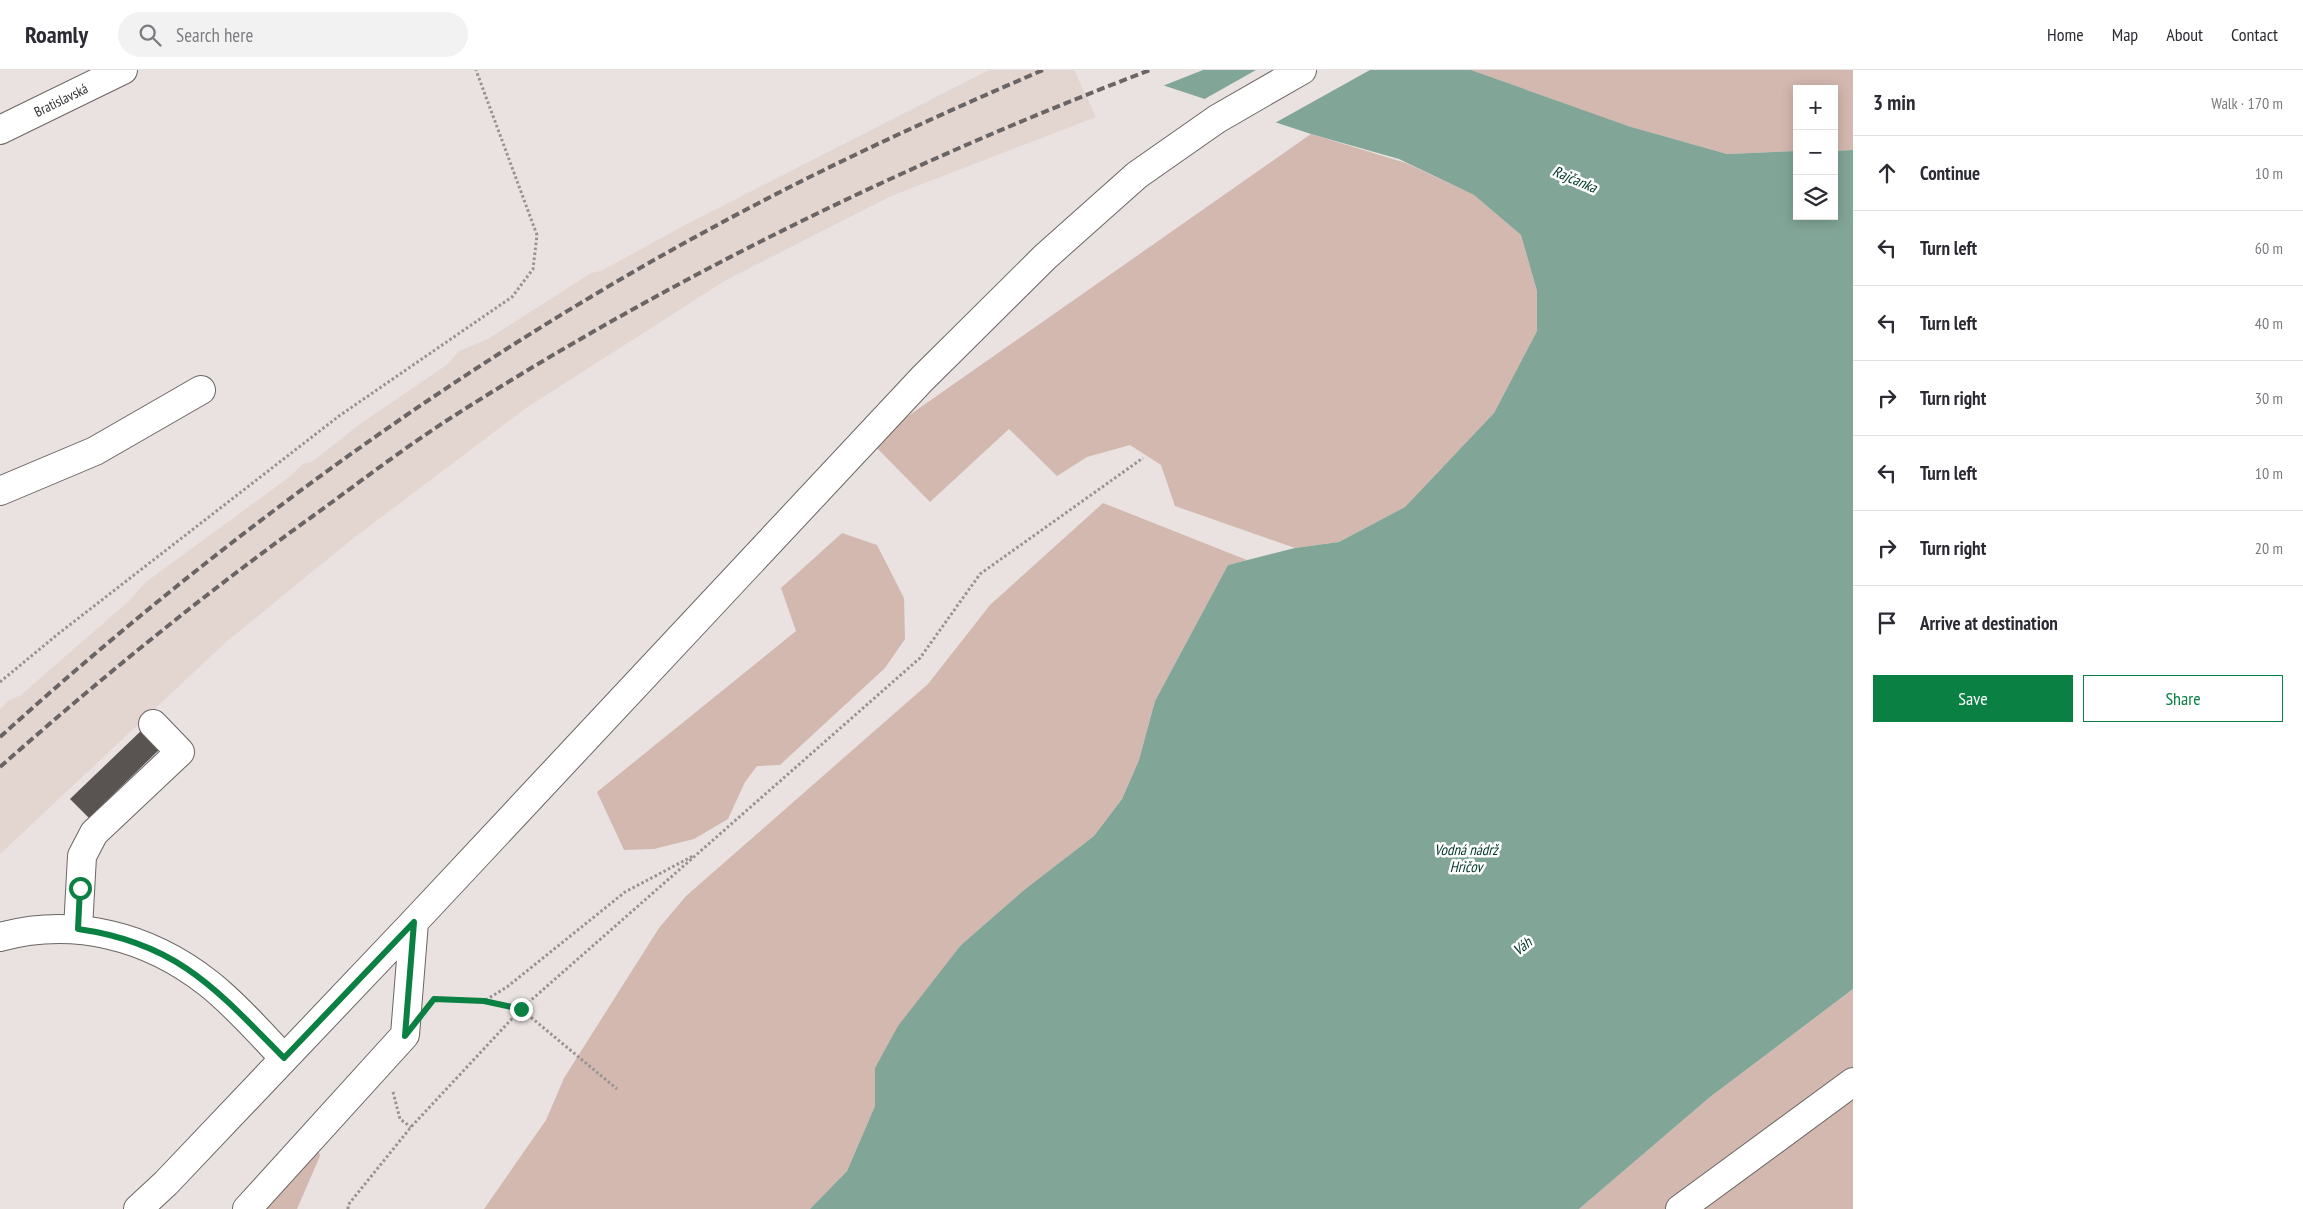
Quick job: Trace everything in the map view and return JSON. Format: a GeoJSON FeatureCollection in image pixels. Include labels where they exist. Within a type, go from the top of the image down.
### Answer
{"type":"FeatureCollection","features":[{"type":"Feature","properties":{"kind":"street","name":"Bratislavská"},"geometry":{"type":"LineString","coordinates":[[0,130],[122,70]]}},
{"type":"Feature","properties":{"kind":"street"},"geometry":{"type":"LineString","coordinates":[[138,1209],[166,1183],[414,922],[909,394],[1045,257],[1137,175],[1217,119],[1302,70]]}},
{"type":"Feature","properties":{"kind":"street"},"geometry":{"type":"LineString","coordinates":[[0,491],[95,451],[201,390]]}},
{"type":"Feature","properties":{"kind":"street"},"geometry":{"type":"LineString","coordinates":[[78,929],[82,856],[94,833],[180,752],[153,724]]}},
{"type":"Feature","properties":{"kind":"street"},"geometry":{"type":"LineString","coordinates":[[247,1209],[405,1036],[414,922]]}},
{"type":"Feature","properties":{"kind":"street"},"geometry":{"type":"LineString","coordinates":[[0,937],[46,929],[78,929],[122,937],[149,947],[181,964],[209,984],[284,1058]]}},
{"type":"Feature","properties":{"kind":"street"},"geometry":{"type":"LineString","coordinates":[[1680,1209],[1853,1082]]}},
{"type":"Feature","properties":{"kind":"path"},"geometry":{"type":"LineString","coordinates":[[0,682],[58,634],[339,416],[512,297],[518,290],[533,269],[537,235],[476,70]]}},
{"type":"Feature","properties":{"kind":"path"},"geometry":{"type":"LineString","coordinates":[[348,1209],[348,1206],[411,1127],[521,1009],[920,658],[980,574],[1143,458]]}},
{"type":"Feature","properties":{"kind":"path"},"geometry":{"type":"LineString","coordinates":[[484,1001],[508,986],[625,892],[698,854]]}},
{"type":"Feature","properties":{"kind":"path"},"geometry":{"type":"LineString","coordinates":[[434,999],[484,1001],[521,1009],[617,1089]]}},
{"type":"Feature","properties":{"kind":"shaded area"},"geometry":{"type":"Polygon","coordinates":[[[989,70],[1074,70],[1096,117],[891,196],[726,280],[526,408],[351,540],[226,642],[0,854],[0,709],[8,701],[21,695],[129,601],[146,582],[288,478],[303,464],[312,462],[360,424],[448,364],[459,351],[488,339],[591,273],[601,271],[687,224],[989,70]]]}},
{"type":"Feature","properties":{"kind":"shaded area"},"geometry":{"type":"Polygon","coordinates":[[[1471,70],[1853,70],[1853,150],[1838,151],[1838,85],[1793,85],[1793,151],[1727,154],[1621,124],[1471,70]]]}},
{"type":"Feature","properties":{"kind":"shaded area"},"geometry":{"type":"Polygon","coordinates":[[[1311,134],[1406,163],[1474,195],[1521,235],[1537,291],[1537,331],[1494,413],[1405,507],[1339,542],[1295,548],[1175,506],[1161,465],[1130,445],[1087,457],[1057,476],[1009,429],[930,502],[871,442],[1311,134]]]}},
{"type":"Feature","properties":{"kind":"shaded area"},"geometry":{"type":"Polygon","coordinates":[[[1103,503],[1247,560],[1228,565],[1155,701],[1139,760],[1122,799],[1094,836],[1024,890],[961,945],[875,1068],[875,1106],[847,1171],[810,1209],[484,1209],[546,1120],[564,1078],[659,928],[686,896],[928,684],[990,605],[1103,503]]]}},
{"type":"Feature","properties":{"kind":"shaded area"},"geometry":{"type":"Polygon","coordinates":[[[842,533],[877,545],[904,598],[905,639],[885,668],[780,765],[757,766],[745,782],[728,819],[694,839],[654,849],[624,850],[597,792],[796,631],[781,588],[842,533]]]}},
{"type":"Feature","properties":{"kind":"shaded area"},"geometry":{"type":"Polygon","coordinates":[[[1853,989],[1853,1209],[1579,1209],[1710,1097],[1853,989]]]}},
{"type":"Feature","properties":{"kind":"shaded area"},"geometry":{"type":"Polygon","coordinates":[[[311,1127],[320,1156],[297,1209],[237,1209],[311,1127]]]}},
{"type":"Feature","properties":{"kind":"water","name":"Vodná nádrž Hričov"},"geometry":{"type":"Polygon","coordinates":[[[1117,70],[1471,70],[1628,126],[1727,154],[1793,151],[1793,220],[1838,220],[1838,151],[1853,150],[1853,989],[1710,1097],[1579,1209],[810,1209],[847,1171],[875,1106],[875,1068],[898,1026],[961,945],[1024,890],[1094,836],[1122,799],[1139,760],[1155,701],[1228,565],[1295,548],[1339,542],[1405,507],[1494,413],[1537,331],[1537,291],[1521,235],[1474,195],[1399,159],[1311,134],[1117,70]]]}},
{"type":"Feature","properties":{"kind":"pier"},"geometry":{"type":"Polygon","coordinates":[[[1115,70],[1203,70],[1160,87],[1116,72],[1115,70]]]}},
{"type":"Feature","properties":{"kind":"pier"},"geometry":{"type":"Polygon","coordinates":[[[1256,70],[1370,70],[1273,124],[1201,101],[1256,70]]]}},
{"type":"Feature","properties":{"kind":"building"},"geometry":{"type":"Polygon","coordinates":[[[144,728],[162,747],[89,818],[70,799],[144,728]]]}},
{"type":"Feature","properties":{"kind":"railway"},"geometry":{"type":"LineString","coordinates":[[0,737],[90,658],[182,582],[277,508],[373,438],[472,371],[573,307],[677,247],[782,191],[912,128],[1043,70]]}},
{"type":"Feature","properties":{"kind":"railway"},"geometry":{"type":"LineString","coordinates":[[0,767],[76,701],[232,576],[412,444],[530,369],[615,319],[701,272],[877,185],[1058,106],[1150,70]]}},
{"type":"Feature","properties":{"kind":"route"},"geometry":{"type":"LineString","coordinates":[[80,888],[78,929],[122,937],[170,957],[209,984],[284,1058],[414,922],[405,1036],[434,999],[484,1001],[521,1009]]}},
{"type":"Feature","properties":{"kind":"water label","name":"Rajčanka"},"geometry":{"type":"Point","coordinates":[1575,179]}},
{"type":"Feature","properties":{"kind":"water label","name":"Váh"},"geometry":{"type":"Point","coordinates":[1522,946]}}]}
